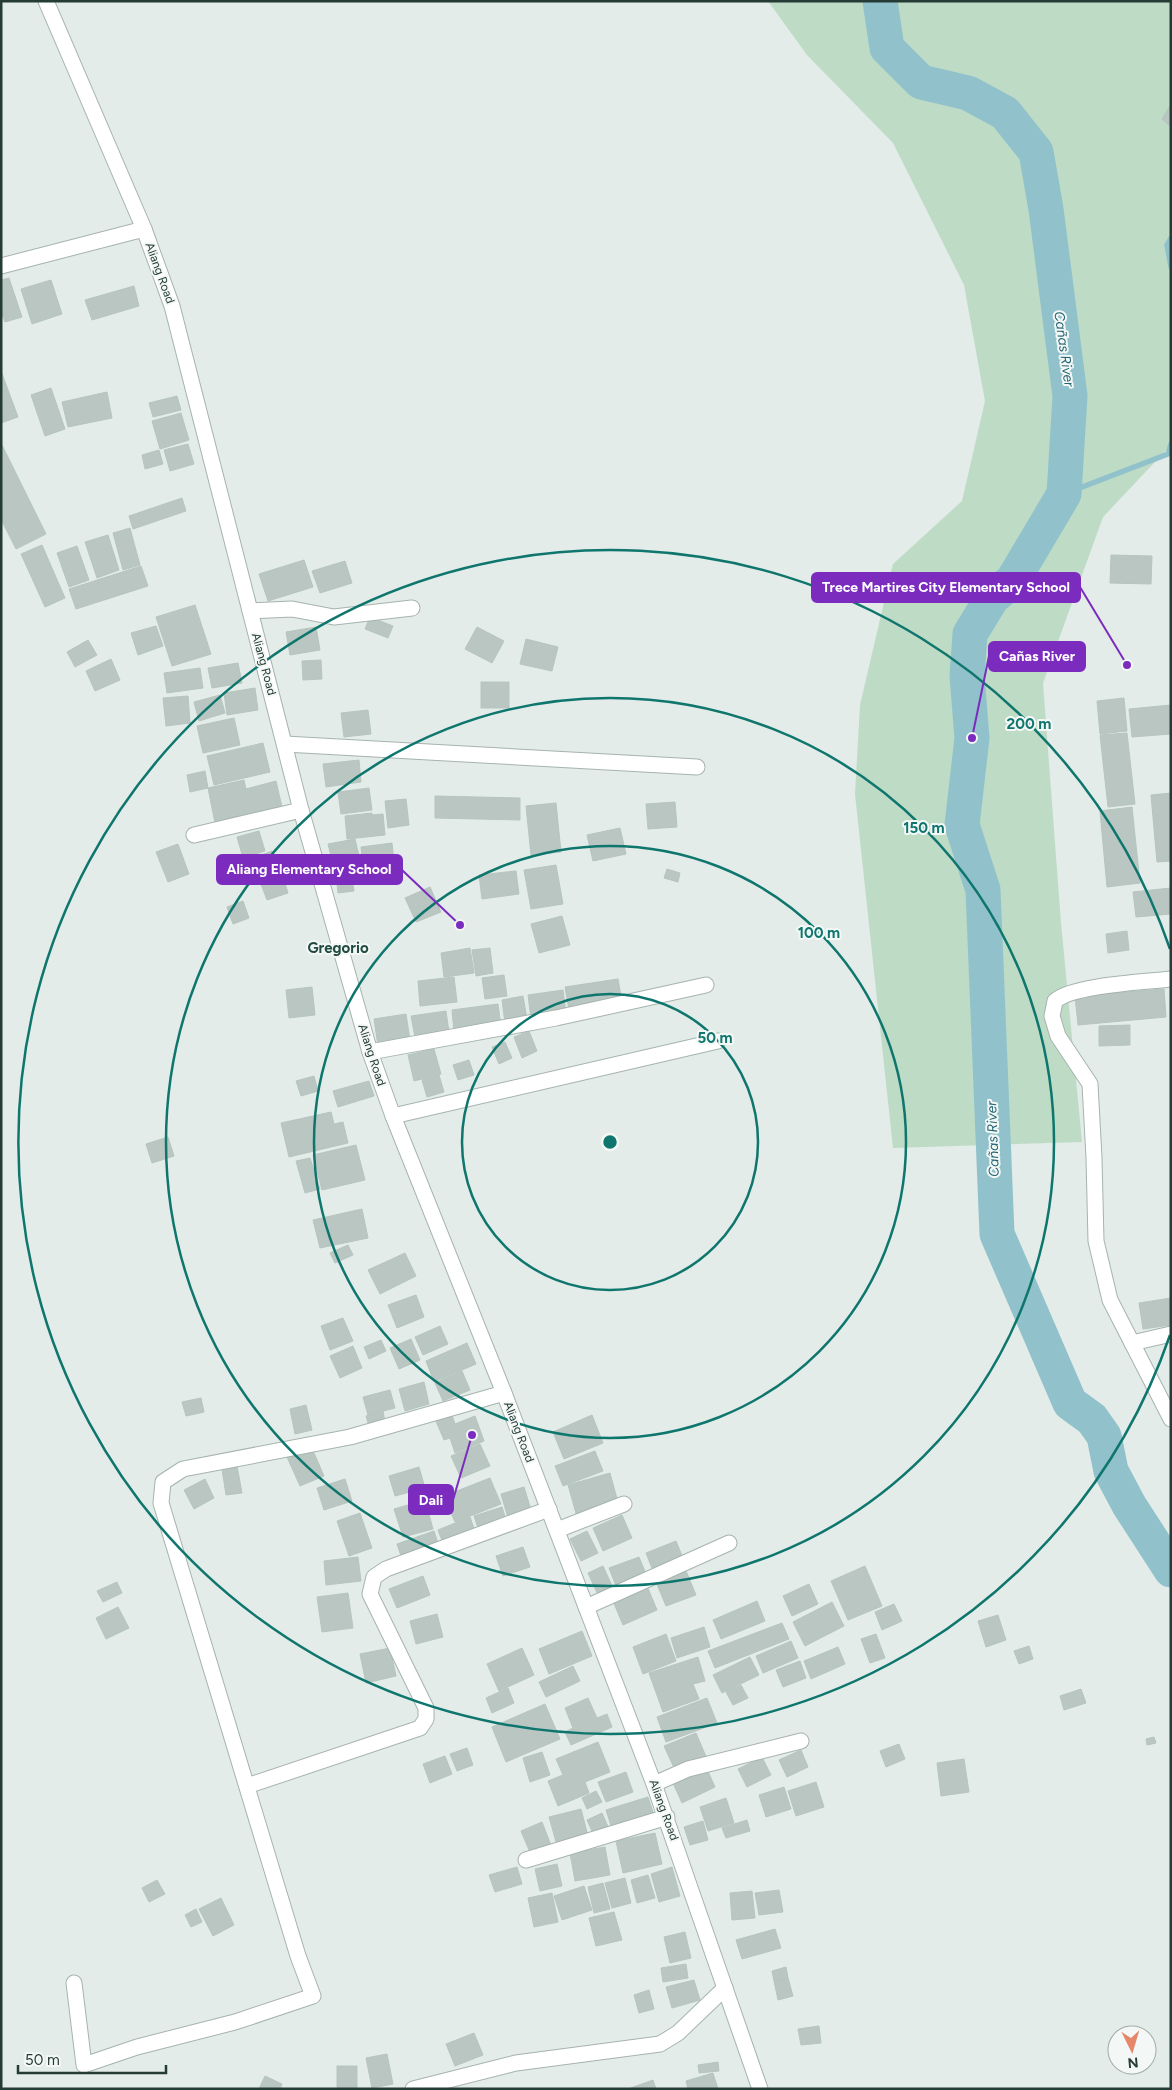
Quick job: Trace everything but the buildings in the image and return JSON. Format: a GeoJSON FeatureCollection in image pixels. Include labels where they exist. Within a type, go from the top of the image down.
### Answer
{"type":"FeatureCollection","features":[{"type":"Feature","properties":{"kind":"street","name":"Aliang Road"},"geometry":{"type":"LineString","coordinates":[[46,1],[144,229],[172,306],[301,810],[370,1052],[393,1116],[504,1393],[667,1817],[760,2089]]}},
{"type":"Feature","properties":{"kind":"street"},"geometry":{"type":"LineString","coordinates":[[1,266],[144,229]]}},
{"type":"Feature","properties":{"kind":"street"},"geometry":{"type":"LineString","coordinates":[[250,611],[292,609],[334,617],[412,608]]}},
{"type":"Feature","properties":{"kind":"street"},"geometry":{"type":"LineString","coordinates":[[285,744],[697,767]]}},
{"type":"Feature","properties":{"kind":"street"},"geometry":{"type":"LineString","coordinates":[[194,835],[301,810]]}},
{"type":"Feature","properties":{"kind":"street"},"geometry":{"type":"LineString","coordinates":[[1171,979],[1095,987],[1065,994],[1055,1001],[1052,1016],[1058,1036],[1090,1084],[1096,1241],[1110,1300],[1171,1418]]}},
{"type":"Feature","properties":{"kind":"street"},"geometry":{"type":"LineString","coordinates":[[370,1052],[556,1018],[706,985]]}},
{"type":"Feature","properties":{"kind":"street"},"geometry":{"type":"LineString","coordinates":[[393,1116],[718,1042]]}},
{"type":"Feature","properties":{"kind":"street"},"geometry":{"type":"LineString","coordinates":[[1132,1343],[1171,1334]]}},
{"type":"Feature","properties":{"kind":"street"},"geometry":{"type":"LineString","coordinates":[[74,1983],[84,2065],[137,2047],[235,2022],[313,1996],[298,1956],[161,1503],[163,1482],[183,1469],[350,1437],[504,1393]]}},
{"type":"Feature","properties":{"kind":"street"},"geometry":{"type":"LineString","coordinates":[[557,1530],[624,1504]]}},
{"type":"Feature","properties":{"kind":"street"},"geometry":{"type":"LineString","coordinates":[[247,1786],[420,1728],[426,1719],[426,1708],[370,1594],[374,1577],[386,1569],[549,1509]]}},
{"type":"Feature","properties":{"kind":"street"},"geometry":{"type":"LineString","coordinates":[[586,1607],[729,1543]]}},
{"type":"Feature","properties":{"kind":"street"},"geometry":{"type":"LineString","coordinates":[[654,1784],[688,1769],[801,1742]]}},
{"type":"Feature","properties":{"kind":"street"},"geometry":{"type":"LineString","coordinates":[[526,1860],[667,1817]]}},
{"type":"Feature","properties":{"kind":"street"},"geometry":{"type":"LineString","coordinates":[[413,2089],[516,2063],[660,2044],[678,2033],[725,1988]]}},
{"type":"Feature","properties":{"kind":"green space"},"geometry":{"type":"Polygon","coordinates":[[[768,1],[1171,1],[1171,445],[1103,517],[1043,683],[1061,923],[1082,1142],[893,1148],[855,794],[860,705],[893,564],[962,501],[985,401],[964,285],[893,143],[807,55],[768,1]]]}},
{"type":"Feature","properties":{"kind":"waterway","name":"Cañas River"},"geometry":{"type":"LineString","coordinates":[[880,1],[887,48],[921,82],[968,93],[1005,113],[1036,152],[1046,209],[1070,396],[1064,494],[1013,580],[992,598],[970,634],[967,676],[972,738],[962,825],[983,890],[997,1234],[1070,1403],[1092,1419],[1104,1436],[1111,1471],[1129,1505],[1171,1570]]}},
{"type":"Feature","properties":{"kind":"waterway"},"geometry":{"type":"LineString","coordinates":[[1171,238],[1167,245],[1171,267]]}},
{"type":"Feature","properties":{"kind":"waterway"},"geometry":{"type":"LineString","coordinates":[[1064,494],[1168,454],[1171,444]]}},
{"type":"Feature","properties":{"kind":"place","name":"Trece Martires City Elementary School"},"geometry":{"type":"Point","coordinates":[1127,665]}},
{"type":"Feature","properties":{"kind":"place","name":"Cañas River"},"geometry":{"type":"Point","coordinates":[972,738]}},
{"type":"Feature","properties":{"kind":"place","name":"Aliang Elementary School"},"geometry":{"type":"Point","coordinates":[460,925]}},
{"type":"Feature","properties":{"kind":"place","name":"Dali"},"geometry":{"type":"Point","coordinates":[472,1435]}},
{"type":"Feature","properties":{"kind":"district","name":"Gregorio"},"geometry":{"type":"Point","coordinates":[338,948]}}]}
